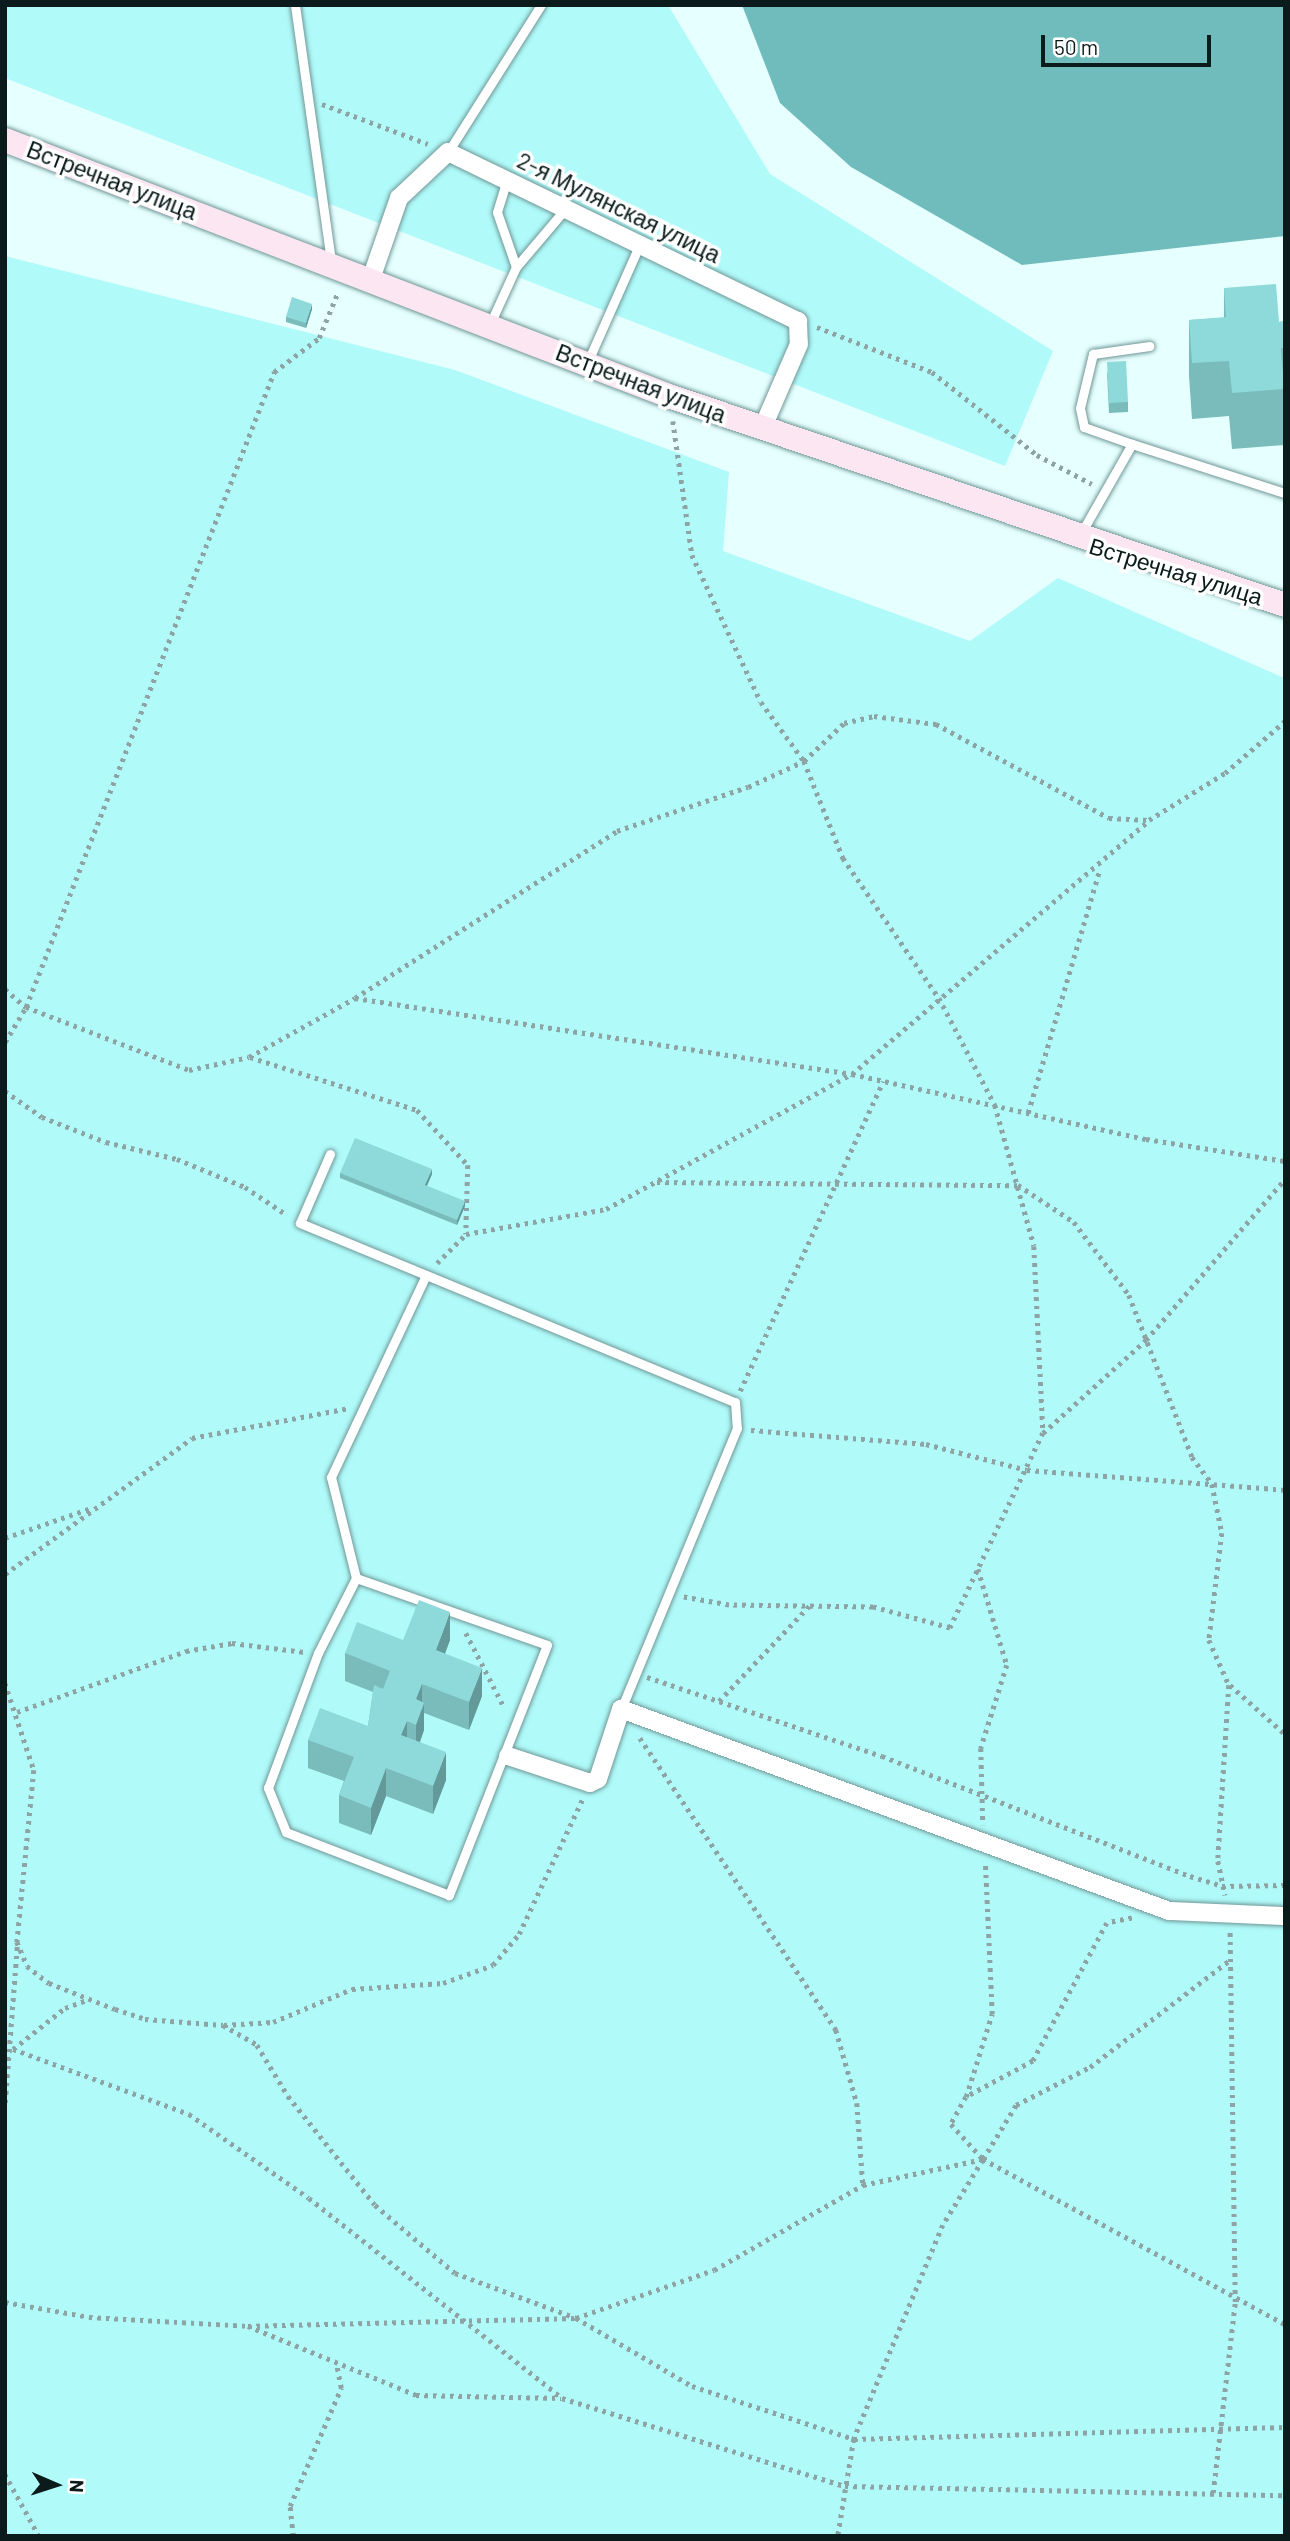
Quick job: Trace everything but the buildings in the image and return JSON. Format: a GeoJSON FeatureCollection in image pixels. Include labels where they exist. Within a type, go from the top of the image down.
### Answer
{"type":"FeatureCollection","features":[{"type":"Feature","properties":{"kind":"main road","name":"Встречная улица"},"geometry":{"type":"LineString","coordinates":[[5,140],[372,276],[669,396],[1078,540],[1285,605]]}},
{"type":"Feature","properties":{"kind":"street","name":"2-я Мулянская улица"},"geometry":{"type":"LineString","coordinates":[[448,152],[566,208],[638,247],[798,321]]}},
{"type":"Feature","properties":{"kind":"street"},"geometry":{"type":"LineString","coordinates":[[372,276],[399,198],[448,152]]}},
{"type":"Feature","properties":{"kind":"street"},"geometry":{"type":"LineString","coordinates":[[762,429],[799,344],[798,321]]}},
{"type":"Feature","properties":{"kind":"street"},"geometry":{"type":"LineString","coordinates":[[508,1756],[583,1783],[598,1779],[621,1709],[1169,1911],[1285,1916]]}},
{"type":"Feature","properties":{"kind":"lane"},"geometry":{"type":"LineString","coordinates":[[295,5],[307,98],[340,264]]}},
{"type":"Feature","properties":{"kind":"lane"},"geometry":{"type":"LineString","coordinates":[[448,152],[541,5]]}},
{"type":"Feature","properties":{"kind":"lane"},"geometry":{"type":"LineString","coordinates":[[507,179],[496,212],[516,267]]}},
{"type":"Feature","properties":{"kind":"lane"},"geometry":{"type":"LineString","coordinates":[[490,324],[516,267],[566,208]]}},
{"type":"Feature","properties":{"kind":"lane"},"geometry":{"type":"LineString","coordinates":[[587,363],[638,247]]}},
{"type":"Feature","properties":{"kind":"lane"},"geometry":{"type":"LineString","coordinates":[[1149,346],[1093,354],[1080,408],[1084,427],[1285,493]]}},
{"type":"Feature","properties":{"kind":"lane"},"geometry":{"type":"LineString","coordinates":[[1078,540],[1132,444]]}},
{"type":"Feature","properties":{"kind":"lane"},"geometry":{"type":"LineString","coordinates":[[330,1154],[300,1223],[735,1402],[737,1428],[621,1709]]}},
{"type":"Feature","properties":{"kind":"lane"},"geometry":{"type":"LineString","coordinates":[[356,1578],[547,1645],[508,1756],[449,1895],[286,1832],[268,1788],[318,1653],[356,1578],[329,1486],[426,1275]]}},
{"type":"Feature","properties":{"kind":"path"},"geometry":{"type":"LineString","coordinates":[[307,98],[448,152]]}},
{"type":"Feature","properties":{"kind":"path"},"geometry":{"type":"LineString","coordinates":[[5,1042],[26,1007],[274,372],[319,338],[340,264]]}},
{"type":"Feature","properties":{"kind":"path"},"geometry":{"type":"LineString","coordinates":[[798,321],[858,338],[932,372],[1037,455],[1106,491]]}},
{"type":"Feature","properties":{"kind":"path"},"geometry":{"type":"LineString","coordinates":[[669,396],[692,555],[761,702],[804,761],[843,858],[939,998],[995,1105],[1034,1246],[1043,1433]]}},
{"type":"Feature","properties":{"kind":"path"},"geometry":{"type":"LineString","coordinates":[[5,989],[26,1007],[189,1070],[249,1056],[355,998],[617,831],[804,761],[844,723],[901,718],[936,724],[1109,818],[1149,820]]}},
{"type":"Feature","properties":{"kind":"path"},"geometry":{"type":"LineString","coordinates":[[426,1275],[466,1234],[606,1209],[852,1074],[939,998],[1100,867],[1149,820],[1225,773],[1285,721]]}},
{"type":"Feature","properties":{"kind":"path"},"geometry":{"type":"LineString","coordinates":[[1028,1113],[1100,867]]}},
{"type":"Feature","properties":{"kind":"path"},"geometry":{"type":"LineString","coordinates":[[355,998],[852,1074],[1028,1113],[1285,1161]]}},
{"type":"Feature","properties":{"kind":"path"},"geometry":{"type":"LineString","coordinates":[[249,1056],[417,1110],[468,1165],[466,1234]]}},
{"type":"Feature","properties":{"kind":"path"},"geometry":{"type":"LineString","coordinates":[[735,1402],[832,1183],[883,1081]]}},
{"type":"Feature","properties":{"kind":"path"},"geometry":{"type":"LineString","coordinates":[[5,1091],[42,1117],[106,1142],[177,1159],[245,1187],[300,1223]]}},
{"type":"Feature","properties":{"kind":"path"},"geometry":{"type":"LineString","coordinates":[[684,1597],[729,1605],[812,1603],[873,1607],[950,1628],[1043,1433],[1146,1340],[1285,1179]]}},
{"type":"Feature","properties":{"kind":"path"},"geometry":{"type":"LineString","coordinates":[[657,1182],[1018,1185],[1074,1222],[1129,1296],[1192,1457],[1212,1484],[1222,1534],[1209,1640],[1229,1685],[1285,1734]]}},
{"type":"Feature","properties":{"kind":"path"},"geometry":{"type":"LineString","coordinates":[[5,1574],[192,1438],[364,1405]]}},
{"type":"Feature","properties":{"kind":"path"},"geometry":{"type":"LineString","coordinates":[[737,1428],[926,1444],[1027,1470],[1285,1490]]}},
{"type":"Feature","properties":{"kind":"path"},"geometry":{"type":"LineString","coordinates":[[5,1538],[98,1506]]}},
{"type":"Feature","properties":{"kind":"path"},"geometry":{"type":"LineString","coordinates":[[719,1701],[812,1603]]}},
{"type":"Feature","properties":{"kind":"path"},"geometry":{"type":"LineString","coordinates":[[464,1615],[469,1643],[514,1737]]}},
{"type":"Feature","properties":{"kind":"path"},"geometry":{"type":"LineString","coordinates":[[18,1712],[186,1651],[232,1643],[318,1653]]}},
{"type":"Feature","properties":{"kind":"path"},"geometry":{"type":"LineString","coordinates":[[635,1673],[719,1701],[1222,1886],[1285,1885]]}},
{"type":"Feature","properties":{"kind":"path"},"geometry":{"type":"LineString","coordinates":[[5,1683],[18,1712],[34,1770],[18,1942],[13,2049],[5,2102]]}},
{"type":"Feature","properties":{"kind":"path"},"geometry":{"type":"LineString","coordinates":[[1213,2493],[1235,2302],[1230,1914],[1222,1886],[1229,1685]]}},
{"type":"Feature","properties":{"kind":"path"},"geometry":{"type":"LineString","coordinates":[[621,1709],[836,2030],[857,2103],[863,2185]]}},
{"type":"Feature","properties":{"kind":"path"},"geometry":{"type":"LineString","coordinates":[[18,1942],[27,1966],[88,2000],[145,2019],[223,2025],[273,2022],[352,1989],[443,1983],[493,1965],[519,1934],[576,1806],[598,1779]]}},
{"type":"Feature","properties":{"kind":"path"},"geometry":{"type":"LineString","coordinates":[[1169,1911],[1107,1923],[1033,2061],[966,2097],[951,2124],[984,2159],[1235,2302],[1285,2324]]}},
{"type":"Feature","properties":{"kind":"path"},"geometry":{"type":"LineString","coordinates":[[838,2536],[854,2439],[943,2225],[1016,2105],[1090,2067],[1231,1960]]}},
{"type":"Feature","properties":{"kind":"path"},"geometry":{"type":"LineString","coordinates":[[13,2049],[65,2008],[88,2000]]}},
{"type":"Feature","properties":{"kind":"path"},"geometry":{"type":"LineString","coordinates":[[223,2025],[257,2045],[324,2143],[417,2247],[455,2273],[576,2318],[692,2386],[854,2439],[1221,2426],[1285,2427]]}},
{"type":"Feature","properties":{"kind":"path"},"geometry":{"type":"LineString","coordinates":[[13,2049],[190,2113],[310,2197],[562,2398]]}},
{"type":"Feature","properties":{"kind":"path"},"geometry":{"type":"LineString","coordinates":[[5,2302],[89,2317],[248,2326],[458,2316],[576,2318],[714,2270],[863,2185],[984,2159]]}},
{"type":"Feature","properties":{"kind":"path"},"geometry":{"type":"LineString","coordinates":[[248,2326],[416,2395],[562,2398],[845,2486],[1285,2496]]}},
{"type":"Feature","properties":{"kind":"path"},"geometry":{"type":"LineString","coordinates":[[293,2536],[290,2506],[341,2388],[336,2362]]}},
{"type":"Feature","properties":{"kind":"path"},"geometry":{"type":"LineString","coordinates":[[5,2474],[39,2536]]}},
{"type":"Feature","properties":{"kind":"shaded area"},"geometry":{"type":"Polygon","coordinates":[[[5,5],[668,5],[770,174],[1053,351],[1005,466],[5,78],[5,5]]]}},
{"type":"Feature","properties":{"kind":"shaded area"},"geometry":{"type":"Polygon","coordinates":[[[742,5],[1285,5],[1285,236],[1022,265],[851,167],[780,103],[742,5]]]}},
{"type":"Feature","properties":{"kind":"shaded area"},"geometry":{"type":"Polygon","coordinates":[[[5,256],[455,370],[729,472],[723,551],[970,641],[1058,578],[1284,678],[1285,2536],[5,2536],[5,256]]]}}]}
